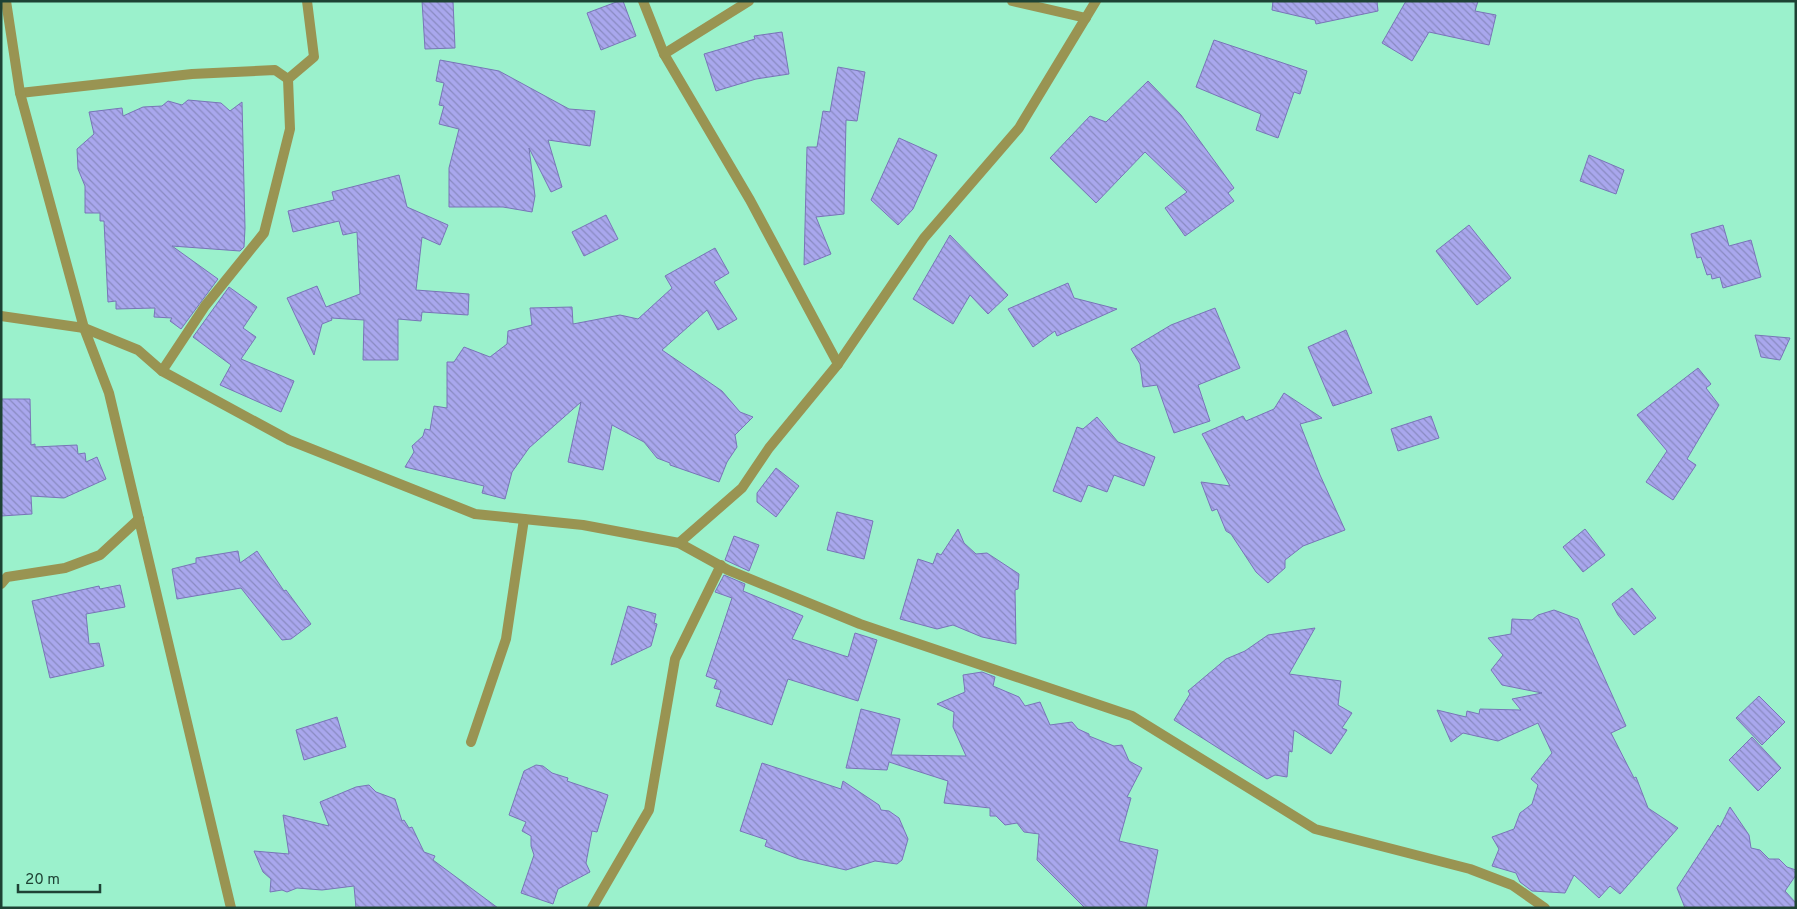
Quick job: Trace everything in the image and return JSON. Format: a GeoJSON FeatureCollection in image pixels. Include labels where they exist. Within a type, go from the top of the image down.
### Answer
{"type":"FeatureCollection","features":[{"type":"Feature","properties":{"kind":"street"},"geometry":{"type":"LineString","coordinates":[[6,1],[20,93],[84,328],[109,393],[232,908]]}},
{"type":"Feature","properties":{"kind":"street"},"geometry":{"type":"LineString","coordinates":[[288,78],[314,57],[307,1]]}},
{"type":"Feature","properties":{"kind":"street"},"geometry":{"type":"LineString","coordinates":[[643,1],[664,54],[750,200],[838,364]]}},
{"type":"Feature","properties":{"kind":"street"},"geometry":{"type":"LineString","coordinates":[[664,54],[749,1]]}},
{"type":"Feature","properties":{"kind":"street"},"geometry":{"type":"LineString","coordinates":[[1012,1],[1086,18]]}},
{"type":"Feature","properties":{"kind":"street"},"geometry":{"type":"LineString","coordinates":[[679,543],[742,488],[769,448],[838,364],[924,238],[1019,128],[1096,1]]}},
{"type":"Feature","properties":{"kind":"street"},"geometry":{"type":"LineString","coordinates":[[20,93],[192,74],[276,70],[288,78]]}},
{"type":"Feature","properties":{"kind":"street"},"geometry":{"type":"LineString","coordinates":[[162,371],[205,306],[264,233],[290,129],[288,78]]}},
{"type":"Feature","properties":{"kind":"street"},"geometry":{"type":"LineString","coordinates":[[1,316],[84,328],[138,350],[162,371],[289,440],[475,514],[583,525],[679,543],[728,570],[860,624],[1132,716],[1315,828],[1470,869],[1512,885],[1545,908]]}},
{"type":"Feature","properties":{"kind":"street"},"geometry":{"type":"LineString","coordinates":[[1,584],[7,577],[65,568],[100,555],[139,519]]}},
{"type":"Feature","properties":{"kind":"street"},"geometry":{"type":"LineString","coordinates":[[471,742],[506,639],[524,519]]}},
{"type":"Feature","properties":{"kind":"street"},"geometry":{"type":"LineString","coordinates":[[592,908],[649,810],[675,659],[721,565]]}},
{"type":"Feature","properties":{"kind":"building"},"geometry":{"type":"Polygon","coordinates":[[[422,1],[453,1],[455,48],[425,49],[422,1]]]}},
{"type":"Feature","properties":{"kind":"building"},"geometry":{"type":"Polygon","coordinates":[[[623,1],[636,36],[601,50],[587,13],[623,1]]]}},
{"type":"Feature","properties":{"kind":"building"},"geometry":{"type":"Polygon","coordinates":[[[1273,1],[1377,1],[1378,11],[1316,24],[1315,20],[1272,10],[1273,1]]]}},
{"type":"Feature","properties":{"kind":"building"},"geometry":{"type":"Polygon","coordinates":[[[1406,1],[1478,1],[1475,11],[1496,15],[1489,45],[1429,32],[1412,61],[1382,43],[1406,1]]]}},
{"type":"Feature","properties":{"kind":"building"},"geometry":{"type":"Polygon","coordinates":[[[782,32],[789,74],[756,79],[716,91],[704,54],[755,39],[754,36],[782,32]]]}},
{"type":"Feature","properties":{"kind":"building"},"geometry":{"type":"Polygon","coordinates":[[[1214,40],[1307,71],[1300,94],[1294,92],[1278,138],[1256,130],[1261,114],[1196,87],[1214,40]]]}},
{"type":"Feature","properties":{"kind":"building"},"geometry":{"type":"Polygon","coordinates":[[[440,60],[499,71],[569,109],[595,111],[590,146],[548,140],[562,187],[551,192],[529,148],[535,196],[532,212],[503,207],[449,207],[449,168],[459,129],[439,124],[444,106],[439,105],[444,83],[436,81],[440,60]]]}},
{"type":"Feature","properties":{"kind":"building"},"geometry":{"type":"Polygon","coordinates":[[[838,67],[865,72],[857,121],[846,120],[844,214],[816,217],[831,254],[804,265],[807,147],[817,147],[823,111],[830,112],[838,67]]]}},
{"type":"Feature","properties":{"kind":"building"},"geometry":{"type":"Polygon","coordinates":[[[1148,81],[1181,115],[1234,188],[1228,193],[1234,201],[1185,236],[1165,208],[1187,192],[1145,152],[1096,203],[1050,158],[1090,116],[1106,122],[1148,81]]]}},
{"type":"Feature","properties":{"kind":"building"},"geometry":{"type":"Polygon","coordinates":[[[188,100],[221,103],[230,111],[242,102],[245,228],[244,247],[240,251],[172,246],[218,279],[181,329],[170,321],[172,318],[154,317],[155,308],[116,309],[116,301],[108,302],[104,221],[100,221],[100,213],[85,213],[85,186],[78,169],[77,149],[94,134],[89,112],[122,108],[123,116],[143,107],[162,106],[168,101],[182,105],[188,100]]]}},
{"type":"Feature","properties":{"kind":"building"},"geometry":{"type":"Polygon","coordinates":[[[899,138],[937,155],[913,209],[898,225],[871,200],[899,138]]]}},
{"type":"Feature","properties":{"kind":"building"},"geometry":{"type":"Polygon","coordinates":[[[1589,155],[1624,170],[1616,194],[1580,181],[1589,155]]]}},
{"type":"Feature","properties":{"kind":"building"},"geometry":{"type":"Polygon","coordinates":[[[399,175],[407,207],[448,225],[440,245],[422,237],[416,290],[469,294],[468,315],[422,312],[421,321],[398,319],[398,360],[363,360],[364,320],[331,318],[332,320],[322,324],[314,355],[287,298],[317,286],[326,307],[360,294],[357,232],[343,235],[339,221],[293,232],[288,211],[334,200],[332,192],[399,175]]]}},
{"type":"Feature","properties":{"kind":"building"},"geometry":{"type":"Polygon","coordinates":[[[606,215],[618,239],[584,256],[572,232],[606,215]]]}},
{"type":"Feature","properties":{"kind":"building"},"geometry":{"type":"Polygon","coordinates":[[[1469,225],[1511,278],[1477,305],[1436,251],[1469,225]]]}},
{"type":"Feature","properties":{"kind":"building"},"geometry":{"type":"Polygon","coordinates":[[[1723,225],[1729,246],[1751,240],[1761,277],[1723,288],[1720,277],[1712,279],[1711,274],[1707,275],[1701,257],[1697,258],[1691,234],[1723,225]]]}},
{"type":"Feature","properties":{"kind":"building"},"geometry":{"type":"Polygon","coordinates":[[[950,235],[1008,295],[988,314],[970,295],[953,324],[913,299],[950,235]]]}},
{"type":"Feature","properties":{"kind":"building"},"geometry":{"type":"Polygon","coordinates":[[[715,248],[729,273],[714,282],[737,319],[718,330],[707,310],[662,350],[722,391],[740,412],[753,417],[735,435],[737,447],[727,462],[719,482],[670,465],[670,463],[657,458],[644,442],[612,425],[603,470],[568,462],[581,402],[529,448],[512,472],[505,499],[482,493],[484,486],[405,467],[414,452],[412,446],[423,436],[425,429],[430,430],[434,406],[447,408],[447,362],[454,362],[464,347],[490,357],[507,344],[508,331],[532,325],[530,308],[572,307],[573,324],[620,315],[638,319],[672,288],[665,276],[715,248]]]}},
{"type":"Feature","properties":{"kind":"building"},"geometry":{"type":"Polygon","coordinates":[[[1068,283],[1074,298],[1117,309],[1057,336],[1055,331],[1033,347],[1008,309],[1068,283]]]}},
{"type":"Feature","properties":{"kind":"building"},"geometry":{"type":"Polygon","coordinates":[[[229,287],[257,307],[243,328],[256,337],[241,359],[294,381],[281,412],[220,385],[231,365],[193,337],[229,287]]]}},
{"type":"Feature","properties":{"kind":"building"},"geometry":{"type":"Polygon","coordinates":[[[1215,308],[1240,368],[1198,385],[1210,421],[1174,433],[1157,385],[1143,387],[1140,364],[1131,349],[1171,325],[1215,308]]]}},
{"type":"Feature","properties":{"kind":"building"},"geometry":{"type":"Polygon","coordinates":[[[1346,330],[1372,393],[1333,406],[1308,347],[1346,330]]]}},
{"type":"Feature","properties":{"kind":"building"},"geometry":{"type":"Polygon","coordinates":[[[1755,335],[1790,338],[1780,360],[1761,357],[1755,335]]]}},
{"type":"Feature","properties":{"kind":"building"},"geometry":{"type":"Polygon","coordinates":[[[1698,368],[1711,384],[1706,388],[1719,405],[1687,459],[1696,465],[1673,500],[1646,482],[1667,451],[1637,415],[1698,368]]]}},
{"type":"Feature","properties":{"kind":"building"},"geometry":{"type":"Polygon","coordinates":[[[1284,393],[1322,418],[1300,424],[1320,475],[1345,530],[1303,546],[1285,560],[1285,568],[1268,583],[1256,572],[1231,534],[1226,531],[1217,509],[1212,511],[1201,482],[1230,486],[1202,434],[1243,416],[1246,421],[1274,409],[1284,393]]]}},
{"type":"Feature","properties":{"kind":"building"},"geometry":{"type":"Polygon","coordinates":[[[1,399],[30,399],[31,445],[35,444],[35,447],[77,445],[78,454],[85,453],[86,462],[97,457],[106,479],[64,498],[31,496],[32,514],[1,516],[1,399]]]}},
{"type":"Feature","properties":{"kind":"building"},"geometry":{"type":"Polygon","coordinates":[[[1431,416],[1439,438],[1398,451],[1391,429],[1431,416]]]}},
{"type":"Feature","properties":{"kind":"building"},"geometry":{"type":"Polygon","coordinates":[[[1097,417],[1118,442],[1155,457],[1144,486],[1114,475],[1107,492],[1088,485],[1081,502],[1053,491],[1077,427],[1083,429],[1097,417]]]}},
{"type":"Feature","properties":{"kind":"building"},"geometry":{"type":"Polygon","coordinates":[[[776,468],[799,486],[776,517],[757,502],[757,493],[776,468]]]}},
{"type":"Feature","properties":{"kind":"building"},"geometry":{"type":"Polygon","coordinates":[[[837,512],[873,521],[864,559],[827,550],[837,512]]]}},
{"type":"Feature","properties":{"kind":"building"},"geometry":{"type":"Polygon","coordinates":[[[958,529],[964,543],[976,554],[987,553],[1019,574],[1018,589],[1015,590],[1016,644],[982,637],[953,625],[937,629],[900,619],[918,559],[933,564],[937,553],[941,555],[958,529]]]}},
{"type":"Feature","properties":{"kind":"building"},"geometry":{"type":"Polygon","coordinates":[[[1585,529],[1605,555],[1583,572],[1563,547],[1585,529]]]}},
{"type":"Feature","properties":{"kind":"building"},"geometry":{"type":"Polygon","coordinates":[[[734,536],[759,545],[749,571],[725,560],[734,536]]]}},
{"type":"Feature","properties":{"kind":"building"},"geometry":{"type":"Polygon","coordinates":[[[238,551],[240,563],[257,551],[284,591],[286,590],[311,624],[291,639],[282,640],[241,588],[177,599],[172,569],[196,563],[196,558],[238,551]]]}},
{"type":"Feature","properties":{"kind":"building"},"geometry":{"type":"Polygon","coordinates":[[[724,575],[745,584],[743,591],[803,616],[792,639],[848,657],[855,633],[877,640],[858,701],[788,679],[772,725],[716,706],[721,690],[714,688],[717,680],[706,676],[732,598],[715,592],[724,575]]]}},
{"type":"Feature","properties":{"kind":"building"},"geometry":{"type":"Polygon","coordinates":[[[120,585],[125,607],[86,614],[89,644],[99,643],[104,666],[50,678],[32,601],[99,586],[100,589],[120,585]]]}},
{"type":"Feature","properties":{"kind":"building"},"geometry":{"type":"Polygon","coordinates":[[[1632,588],[1656,618],[1634,635],[1612,604],[1632,588]]]}},
{"type":"Feature","properties":{"kind":"building"},"geometry":{"type":"Polygon","coordinates":[[[628,606],[656,614],[654,623],[657,624],[651,646],[611,665],[628,606]]]}},
{"type":"Feature","properties":{"kind":"building"},"geometry":{"type":"Polygon","coordinates":[[[1554,610],[1578,619],[1626,726],[1611,733],[1634,778],[1636,777],[1648,808],[1678,828],[1620,894],[1610,886],[1599,898],[1574,875],[1565,893],[1532,891],[1520,882],[1516,873],[1492,866],[1499,849],[1492,837],[1514,829],[1520,813],[1532,804],[1538,785],[1531,779],[1552,753],[1538,723],[1498,741],[1463,733],[1451,742],[1437,710],[1466,717],[1467,711],[1479,714],[1480,709],[1521,710],[1512,699],[1542,693],[1502,685],[1491,670],[1503,655],[1488,638],[1511,634],[1512,619],[1532,620],[1538,615],[1554,610]]]}},
{"type":"Feature","properties":{"kind":"building"},"geometry":{"type":"Polygon","coordinates":[[[1315,628],[1289,674],[1341,681],[1338,705],[1352,713],[1342,728],[1347,730],[1331,754],[1294,730],[1292,752],[1289,751],[1287,777],[1275,775],[1267,779],[1174,720],[1190,694],[1188,691],[1226,659],[1245,651],[1268,635],[1315,628]]]}},
{"type":"Feature","properties":{"kind":"building"},"geometry":{"type":"Polygon","coordinates":[[[982,672],[995,677],[993,686],[1019,697],[1025,706],[1040,702],[1050,725],[1072,722],[1078,729],[1089,734],[1089,736],[1114,746],[1122,745],[1129,761],[1142,768],[1127,797],[1131,798],[1119,841],[1158,850],[1146,908],[1085,908],[1037,860],[1039,834],[1024,832],[1017,823],[1005,825],[996,816],[990,816],[990,808],[944,803],[948,781],[889,762],[887,770],[846,768],[861,709],[900,719],[891,755],[966,756],[953,727],[954,712],[937,704],[965,692],[963,675],[982,672]]]}},
{"type":"Feature","properties":{"kind":"building"},"geometry":{"type":"Polygon","coordinates":[[[1759,696],[1785,722],[1762,745],[1736,718],[1759,696]]]}},
{"type":"Feature","properties":{"kind":"building"},"geometry":{"type":"Polygon","coordinates":[[[337,717],[346,747],[304,760],[296,730],[337,717]]]}},
{"type":"Feature","properties":{"kind":"building"},"geometry":{"type":"Polygon","coordinates":[[[1752,737],[1781,768],[1758,791],[1729,760],[1752,737]]]}},
{"type":"Feature","properties":{"kind":"building"},"geometry":{"type":"Polygon","coordinates":[[[762,763],[841,789],[843,781],[879,805],[881,810],[889,811],[899,818],[908,839],[902,860],[897,864],[875,861],[846,870],[799,859],[765,846],[767,840],[740,831],[762,763]]]}},
{"type":"Feature","properties":{"kind":"building"},"geometry":{"type":"Polygon","coordinates":[[[536,765],[543,766],[552,773],[568,778],[567,781],[608,795],[597,832],[592,831],[586,863],[590,872],[558,889],[553,904],[521,893],[534,855],[531,846],[531,836],[522,831],[526,822],[509,815],[524,771],[536,765]]]}},
{"type":"Feature","properties":{"kind":"building"},"geometry":{"type":"Polygon","coordinates":[[[369,785],[376,792],[395,799],[402,821],[404,820],[409,828],[412,827],[424,852],[435,856],[433,860],[498,908],[356,908],[354,886],[322,890],[297,888],[287,892],[282,890],[270,892],[271,879],[263,872],[254,851],[289,854],[283,815],[329,826],[320,802],[356,787],[369,785]]]}},
{"type":"Feature","properties":{"kind":"building"},"geometry":{"type":"Polygon","coordinates":[[[1730,807],[1749,835],[1751,848],[1760,850],[1769,859],[1779,859],[1787,867],[1796,870],[1796,875],[1785,891],[1796,903],[1796,908],[1685,908],[1677,888],[1718,825],[1720,827],[1730,807]]]}}]}
